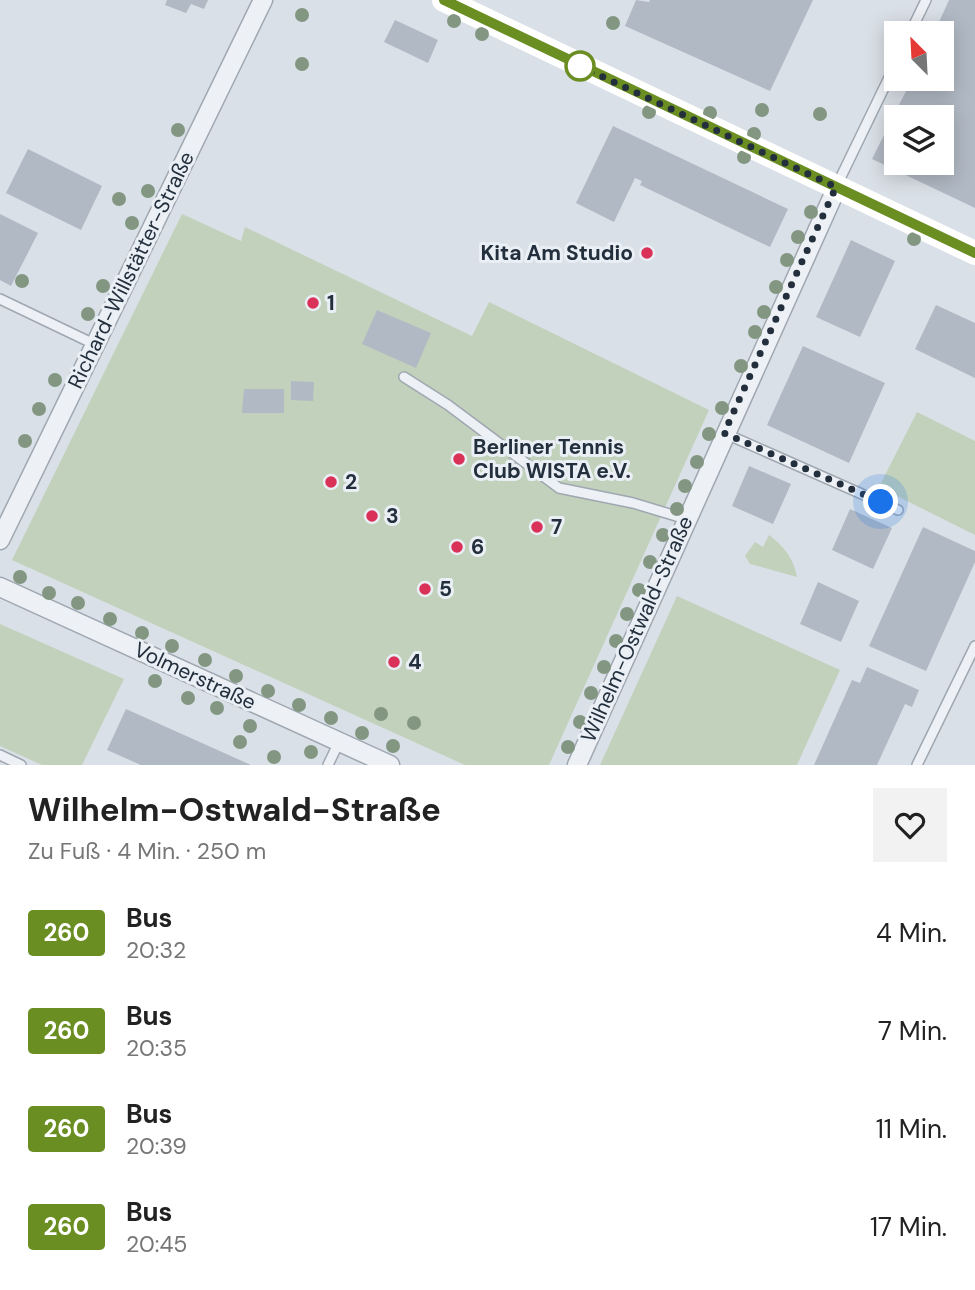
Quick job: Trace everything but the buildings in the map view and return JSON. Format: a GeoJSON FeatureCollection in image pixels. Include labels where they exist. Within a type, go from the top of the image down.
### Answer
{"type":"FeatureCollection","features":[{"type":"Feature","properties":{"kind":"street","name":"Richard-Willstätter-Straße"},"geometry":{"type":"LineString","coordinates":[[0,540],[263,0]]}},
{"type":"Feature","properties":{"kind":"street"},"geometry":{"type":"LineString","coordinates":[[444,0],[975,253]]}},
{"type":"Feature","properties":{"kind":"street","name":"Wilhelm-Ostwald-Straße"},"geometry":{"type":"LineString","coordinates":[[577,765],[836,187]]}},
{"type":"Feature","properties":{"kind":"street","name":"Volmerstraße"},"geometry":{"type":"LineString","coordinates":[[0,587],[390,765]]}},
{"type":"Feature","properties":{"kind":"lane"},"geometry":{"type":"LineString","coordinates":[[916,21],[926,0]]}},
{"type":"Feature","properties":{"kind":"lane"},"geometry":{"type":"LineString","coordinates":[[836,187],[884,88]]}},
{"type":"Feature","properties":{"kind":"lane"},"geometry":{"type":"LineString","coordinates":[[0,299],[94,344]]}},
{"type":"Feature","properties":{"kind":"lane"},"geometry":{"type":"LineString","coordinates":[[404,377],[448,405],[559,488],[633,503],[686,519]]}},
{"type":"Feature","properties":{"kind":"lane"},"geometry":{"type":"LineString","coordinates":[[724,433],[898,510]]}},
{"type":"Feature","properties":{"kind":"lane"},"geometry":{"type":"LineString","coordinates":[[917,765],[975,646]]}},
{"type":"Feature","properties":{"kind":"lane"},"geometry":{"type":"LineString","coordinates":[[328,765],[339,742]]}},
{"type":"Feature","properties":{"kind":"lane"},"geometry":{"type":"LineString","coordinates":[[0,755],[21,765]]}},
{"type":"Feature","properties":{"kind":"green space","name":"Berliner Tennis Club WISTA e.V."},"geometry":{"type":"Polygon","coordinates":[[[182,214],[241,241],[245,227],[472,336],[489,302],[709,410],[549,765],[465,765],[12,560],[182,214]]]}},
{"type":"Feature","properties":{"kind":"green space"},"geometry":{"type":"Polygon","coordinates":[[[917,412],[975,441],[975,535],[879,487],[917,412]]]}},
{"type":"Feature","properties":{"kind":"green space"},"geometry":{"type":"Polygon","coordinates":[[[769,535],[788,553],[797,577],[750,564],[745,556],[755,542],[763,547],[769,535]]]}},
{"type":"Feature","properties":{"kind":"green space"},"geometry":{"type":"Polygon","coordinates":[[[677,596],[840,670],[797,765],[600,765],[677,596]]]}},
{"type":"Feature","properties":{"kind":"green space"},"geometry":{"type":"Polygon","coordinates":[[[0,624],[124,679],[82,765],[42,765],[0,746],[0,624]]]}},
{"type":"Feature","properties":{"kind":"bus line","name":"260"},"geometry":{"type":"LineString","coordinates":[[444,0],[975,253]]}},
{"type":"Feature","properties":{"kind":"place","name":"Kita Am Studio"},"geometry":{"type":"Point","coordinates":[647,253]}},
{"type":"Feature","properties":{"kind":"place","name":"1"},"geometry":{"type":"Point","coordinates":[313,303]}},
{"type":"Feature","properties":{"kind":"place","name":"Berliner Tennis Club WISTA e.V."},"geometry":{"type":"Point","coordinates":[459,459]}},
{"type":"Feature","properties":{"kind":"place","name":"2"},"geometry":{"type":"Point","coordinates":[331,482]}},
{"type":"Feature","properties":{"kind":"place","name":"3"},"geometry":{"type":"Point","coordinates":[372,516]}},
{"type":"Feature","properties":{"kind":"place","name":"7"},"geometry":{"type":"Point","coordinates":[537,527]}},
{"type":"Feature","properties":{"kind":"place","name":"6"},"geometry":{"type":"Point","coordinates":[457,547]}},
{"type":"Feature","properties":{"kind":"place","name":"5"},"geometry":{"type":"Point","coordinates":[425,589]}},
{"type":"Feature","properties":{"kind":"place","name":"4"},"geometry":{"type":"Point","coordinates":[394,662]}},
{"type":"Feature","properties":{"kind":"route"},"geometry":{"type":"LineString","coordinates":[[580,66],[836,187],[724,433],[881,502]]}}]}
